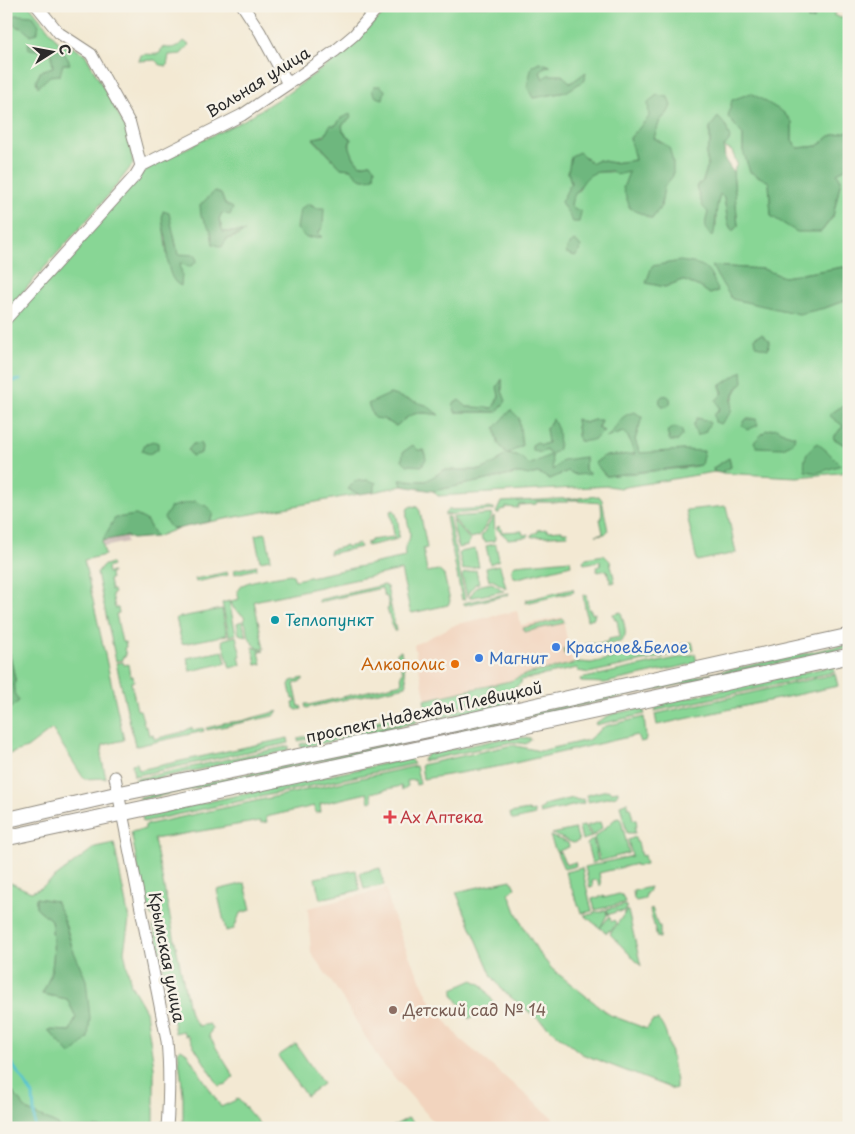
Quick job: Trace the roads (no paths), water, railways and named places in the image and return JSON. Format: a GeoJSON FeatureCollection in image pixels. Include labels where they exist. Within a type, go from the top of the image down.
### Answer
{"type":"FeatureCollection","features":[{"type":"Feature","properties":{"kind":"main road","name":"проспект Надежды Плевицкой"},"geometry":{"type":"LineString","coordinates":[[6,820],[118,794],[426,730],[849,636]]}},
{"type":"Feature","properties":{"kind":"main road","name":"проспект Надежды Плевицкой"},"geometry":{"type":"LineString","coordinates":[[6,838],[849,656]]}},
{"type":"Feature","properties":{"kind":"street"},"geometry":{"type":"LineString","coordinates":[[6,319],[135,176],[141,166],[130,124],[91,54],[59,33],[37,6]]}},
{"type":"Feature","properties":{"kind":"street"},"geometry":{"type":"LineString","coordinates":[[243,6],[260,32],[288,84]]}},
{"type":"Feature","properties":{"kind":"street","name":"Вольная улица"},"geometry":{"type":"LineString","coordinates":[[141,166],[242,115],[335,51],[354,35],[379,6]]}},
{"type":"Feature","properties":{"kind":"street","name":"Крымская улица"},"geometry":{"type":"LineString","coordinates":[[115,777],[167,1041],[169,1060],[167,1128]]}},
{"type":"Feature","properties":{"kind":"waterway"},"geometry":{"type":"LineString","coordinates":[[6,382],[20,380]]}},
{"type":"Feature","properties":{"kind":"waterway"},"geometry":{"type":"LineString","coordinates":[[6,1055],[33,1095],[35,1128]]}},
{"type":"Feature","properties":{"kind":"place","name":"Теплопункт"},"geometry":{"type":"Point","coordinates":[275,620]}},
{"type":"Feature","properties":{"kind":"place","name":"Красное&Белое"},"geometry":{"type":"Point","coordinates":[556,647]}},
{"type":"Feature","properties":{"kind":"place","name":"Магнит"},"geometry":{"type":"Point","coordinates":[479,658]}},
{"type":"Feature","properties":{"kind":"place","name":"Алкополис"},"geometry":{"type":"Point","coordinates":[455,664]}},
{"type":"Feature","properties":{"kind":"place","name":"Ах Аптека"},"geometry":{"type":"Point","coordinates":[390,817]}},
{"type":"Feature","properties":{"kind":"place","name":"Детский сад № 14"},"geometry":{"type":"Point","coordinates":[393,1010]}}]}
